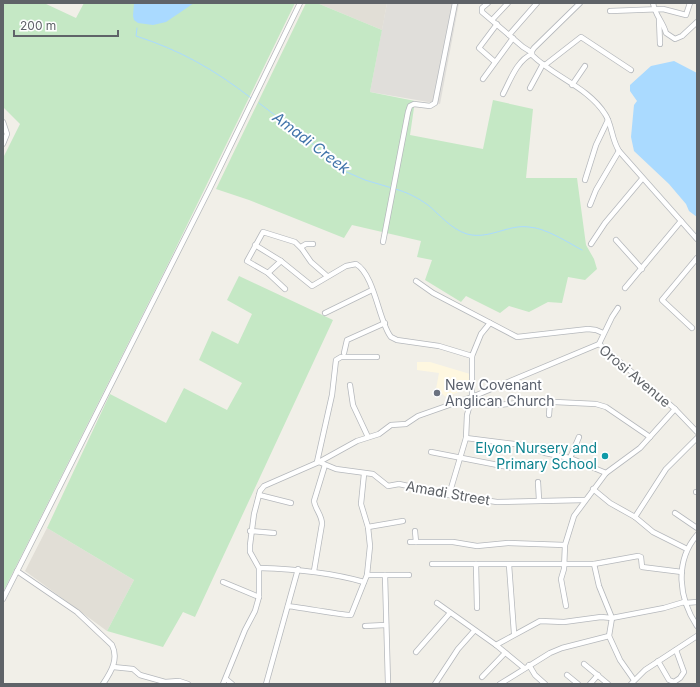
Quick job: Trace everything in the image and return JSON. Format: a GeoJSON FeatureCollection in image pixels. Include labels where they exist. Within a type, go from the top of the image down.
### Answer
{"type":"FeatureCollection","features":[{"type":"Feature","properties":{"kind":"street"},"geometry":{"type":"LineString","coordinates":[[3,599],[210,188],[300,3]]}},
{"type":"Feature","properties":{"kind":"street"},"geometry":{"type":"LineString","coordinates":[[383,242],[409,108],[416,104],[432,105],[436,101],[455,3]]}},
{"type":"Feature","properties":{"kind":"street"},"geometry":{"type":"LineString","coordinates":[[488,3],[481,10],[544,65],[596,103],[608,120],[613,142],[619,151],[642,179],[697,239]]}},
{"type":"Feature","properties":{"kind":"street"},"geometry":{"type":"LineString","coordinates":[[492,20],[508,3]]}},
{"type":"Feature","properties":{"kind":"street"},"geometry":{"type":"LineString","coordinates":[[483,79],[511,36],[537,3]]}},
{"type":"Feature","properties":{"kind":"street"},"geometry":{"type":"LineString","coordinates":[[503,94],[514,72],[524,59],[532,53],[539,41],[580,3]]}},
{"type":"Feature","properties":{"kind":"street"},"geometry":{"type":"LineString","coordinates":[[653,3],[659,19],[664,24],[666,33],[677,39],[697,22]]}},
{"type":"Feature","properties":{"kind":"street"},"geometry":{"type":"LineString","coordinates":[[610,11],[662,9],[686,15],[690,3]]}},
{"type":"Feature","properties":{"kind":"street"},"geometry":{"type":"LineString","coordinates":[[659,19],[660,44]]}},
{"type":"Feature","properties":{"kind":"street"},"geometry":{"type":"LineString","coordinates":[[495,62],[479,48],[497,24]]}},
{"type":"Feature","properties":{"kind":"street"},"geometry":{"type":"LineString","coordinates":[[530,88],[544,65],[581,37],[631,70]]}},
{"type":"Feature","properties":{"kind":"street"},"geometry":{"type":"LineString","coordinates":[[572,85],[585,66]]}},
{"type":"Feature","properties":{"kind":"street"},"geometry":{"type":"LineString","coordinates":[[585,180],[596,145],[608,120]]}},
{"type":"Feature","properties":{"kind":"street"},"geometry":{"type":"LineString","coordinates":[[3,122],[7,134],[3,144]]}},
{"type":"Feature","properties":{"kind":"street"},"geometry":{"type":"LineString","coordinates":[[590,205],[596,190],[619,151]]}},
{"type":"Feature","properties":{"kind":"street"},"geometry":{"type":"LineString","coordinates":[[591,244],[605,223],[642,179]]}},
{"type":"Feature","properties":{"kind":"street"},"geometry":{"type":"LineString","coordinates":[[625,288],[681,222]]}},
{"type":"Feature","properties":{"kind":"street"},"geometry":{"type":"LineString","coordinates":[[285,289],[268,273],[247,261],[264,232],[288,239],[301,247],[311,262],[327,276]]}},
{"type":"Feature","properties":{"kind":"street"},"geometry":{"type":"LineString","coordinates":[[616,240],[642,269]]}},
{"type":"Feature","properties":{"kind":"street"},"geometry":{"type":"LineString","coordinates":[[301,247],[306,244],[313,244]]}},
{"type":"Feature","properties":{"kind":"street"},"geometry":{"type":"LineString","coordinates":[[255,245],[282,261],[312,286],[346,266],[356,264],[362,270],[372,290],[389,334],[394,339],[439,346],[472,356]]}},
{"type":"Feature","properties":{"kind":"street"},"geometry":{"type":"LineString","coordinates":[[692,328],[662,300],[697,258]]}},
{"type":"Feature","properties":{"kind":"street"},"geometry":{"type":"LineString","coordinates":[[268,273],[282,261]]}},
{"type":"Feature","properties":{"kind":"street"},"geometry":{"type":"LineString","coordinates":[[416,281],[433,293],[510,334],[522,337],[588,330],[596,330],[603,333]]}},
{"type":"Feature","properties":{"kind":"street"},"geometry":{"type":"LineString","coordinates":[[325,313],[372,290]]}},
{"type":"Feature","properties":{"kind":"street"},"geometry":{"type":"LineString","coordinates":[[599,344],[603,333],[618,308]]}},
{"type":"Feature","properties":{"kind":"street"},"geometry":{"type":"LineString","coordinates":[[344,353],[347,340],[385,323]]}},
{"type":"Feature","properties":{"kind":"street"},"geometry":{"type":"LineString","coordinates":[[449,495],[466,438],[467,416],[472,397],[472,356],[481,334],[490,323]]}},
{"type":"Feature","properties":{"kind":"street","name":"Orosi Avenue"},"geometry":{"type":"LineString","coordinates":[[259,495],[264,486],[281,477],[318,462],[337,451],[368,437],[379,434],[394,424],[406,424],[418,416],[472,397],[599,344],[675,409],[697,432]]}},
{"type":"Feature","properties":{"kind":"street"},"geometry":{"type":"LineString","coordinates":[[318,462],[332,395],[336,360],[341,357],[377,357]]}},
{"type":"Feature","properties":{"kind":"street"},"geometry":{"type":"LineString","coordinates":[[350,385],[353,405],[368,437]]}},
{"type":"Feature","properties":{"kind":"street"},"geometry":{"type":"LineString","coordinates":[[470,403],[499,405],[534,401],[601,405],[650,437]]}},
{"type":"Feature","properties":{"kind":"street"},"geometry":{"type":"LineString","coordinates":[[549,415],[550,402]]}},
{"type":"Feature","properties":{"kind":"street"},"geometry":{"type":"LineString","coordinates":[[566,606],[561,583],[565,545],[570,525],[585,500],[606,473],[640,448],[675,409]]}},
{"type":"Feature","properties":{"kind":"street"},"geometry":{"type":"LineString","coordinates":[[570,458],[579,437]]}},
{"type":"Feature","properties":{"kind":"street"},"geometry":{"type":"LineString","coordinates":[[466,438],[516,444],[570,458],[606,473]]}},
{"type":"Feature","properties":{"kind":"street"},"geometry":{"type":"LineString","coordinates":[[635,517],[666,469],[697,438]]}},
{"type":"Feature","properties":{"kind":"street"},"geometry":{"type":"LineString","coordinates":[[431,452],[513,468]]}},
{"type":"Feature","properties":{"kind":"street","name":"Amadi Street"},"geometry":{"type":"LineString","coordinates":[[318,462],[336,469],[376,476],[388,486],[399,484],[449,495],[497,502],[585,500]]}},
{"type":"Feature","properties":{"kind":"street"},"geometry":{"type":"LineString","coordinates":[[314,571],[322,524],[322,518],[314,506],[314,501],[325,465]]}},
{"type":"Feature","properties":{"kind":"street"},"geometry":{"type":"LineString","coordinates":[[288,606],[349,616],[367,575],[370,546],[368,527],[361,504],[364,474]]}},
{"type":"Feature","properties":{"kind":"street"},"geometry":{"type":"LineString","coordinates":[[538,482],[539,500]]}},
{"type":"Feature","properties":{"kind":"street"},"geometry":{"type":"LineString","coordinates":[[593,489],[610,503],[635,517],[653,532],[687,549]]}},
{"type":"Feature","properties":{"kind":"street"},"geometry":{"type":"LineString","coordinates":[[224,684],[259,597],[258,568],[250,552],[250,531],[259,495],[291,503]]}},
{"type":"Feature","properties":{"kind":"street"},"geometry":{"type":"LineString","coordinates":[[675,513],[697,528]]}},
{"type":"Feature","properties":{"kind":"street"},"geometry":{"type":"LineString","coordinates":[[368,527],[403,521]]}},
{"type":"Feature","properties":{"kind":"street"},"geometry":{"type":"LineString","coordinates":[[250,531],[274,533]]}},
{"type":"Feature","properties":{"kind":"street"},"geometry":{"type":"LineString","coordinates":[[415,531],[416,542]]}},
{"type":"Feature","properties":{"kind":"street"},"geometry":{"type":"LineString","coordinates":[[697,535],[687,549],[682,572],[682,591],[685,603],[697,626]]}},
{"type":"Feature","properties":{"kind":"street"},"geometry":{"type":"LineString","coordinates":[[410,542],[453,542],[477,546],[508,543],[565,545]]}},
{"type":"Feature","properties":{"kind":"street"},"geometry":{"type":"LineString","coordinates":[[432,564],[594,564],[638,556],[641,557],[642,567],[682,572]]}},
{"type":"Feature","properties":{"kind":"street"},"geometry":{"type":"LineString","coordinates":[[476,564],[477,608]]}},
{"type":"Feature","properties":{"kind":"street"},"geometry":{"type":"LineString","coordinates":[[594,564],[599,586],[612,618],[608,636],[633,682],[645,670],[697,636]]}},
{"type":"Feature","properties":{"kind":"street"},"geometry":{"type":"LineString","coordinates":[[509,565],[514,633]]}},
{"type":"Feature","properties":{"kind":"street"},"geometry":{"type":"LineString","coordinates":[[258,568],[298,569],[337,574],[364,582]]}},
{"type":"Feature","properties":{"kind":"street"},"geometry":{"type":"LineString","coordinates":[[266,684],[298,569]]}},
{"type":"Feature","properties":{"kind":"street"},"geometry":{"type":"LineString","coordinates":[[17,571],[78,612],[108,640],[115,651],[113,667],[103,684]]}},
{"type":"Feature","properties":{"kind":"street"},"geometry":{"type":"LineString","coordinates":[[367,575],[409,575]]}},
{"type":"Feature","properties":{"kind":"street"},"geometry":{"type":"LineString","coordinates":[[385,575],[388,684]]}},
{"type":"Feature","properties":{"kind":"street"},"geometry":{"type":"LineString","coordinates":[[223,582],[259,597]]}},
{"type":"Feature","properties":{"kind":"street"},"geometry":{"type":"LineString","coordinates":[[496,645],[514,633],[540,621],[564,622],[601,617],[612,618],[685,603],[697,602]]}},
{"type":"Feature","properties":{"kind":"street"},"geometry":{"type":"LineString","coordinates":[[437,603],[496,645],[524,668]]}},
{"type":"Feature","properties":{"kind":"street"},"geometry":{"type":"LineString","coordinates":[[416,652],[450,613]]}},
{"type":"Feature","properties":{"kind":"street"},"geometry":{"type":"LineString","coordinates":[[365,626],[386,625]]}},
{"type":"Feature","properties":{"kind":"street"},"geometry":{"type":"LineString","coordinates":[[435,684],[458,649],[474,630]]}},
{"type":"Feature","properties":{"kind":"street"},"geometry":{"type":"LineString","coordinates":[[500,684],[529,665],[562,648],[608,636]]}},
{"type":"Feature","properties":{"kind":"street"},"geometry":{"type":"LineString","coordinates":[[658,661],[668,680],[674,682],[680,678],[684,672],[676,650]]}},
{"type":"Feature","properties":{"kind":"street"},"geometry":{"type":"LineString","coordinates":[[482,677],[505,653]]}},
{"type":"Feature","properties":{"kind":"street"},"geometry":{"type":"LineString","coordinates":[[584,664],[608,684]]}},
{"type":"Feature","properties":{"kind":"street"},"geometry":{"type":"LineString","coordinates":[[529,665],[535,675],[544,684]]}},
{"type":"Feature","properties":{"kind":"street"},"geometry":{"type":"LineString","coordinates":[[113,667],[129,668],[140,676],[165,682],[179,681],[188,684]]}},
{"type":"Feature","properties":{"kind":"street"},"geometry":{"type":"LineString","coordinates":[[567,675],[578,684]]}},
{"type":"Feature","properties":{"kind":"street"},"geometry":{"type":"LineString","coordinates":[[590,684],[598,675]]}},
{"type":"Feature","properties":{"kind":"street"},"geometry":{"type":"LineString","coordinates":[[226,679],[232,684]]}},
{"type":"Feature","properties":{"kind":"shaded area"},"geometry":{"type":"Polygon","coordinates":[[[317,3],[387,3],[382,30],[317,3]]]}},
{"type":"Feature","properties":{"kind":"shaded area"},"geometry":{"type":"Polygon","coordinates":[[[387,3],[459,3],[440,104],[370,92],[387,3]]]}},
{"type":"Feature","properties":{"kind":"shaded area"},"geometry":{"type":"Polygon","coordinates":[[[417,362],[430,362],[470,374],[469,388],[446,397],[436,389],[439,373],[417,370],[417,362]]]}},
{"type":"Feature","properties":{"kind":"shaded area"},"geometry":{"type":"Polygon","coordinates":[[[47,528],[134,580],[107,631],[25,571],[47,528]]]}},
{"type":"Feature","properties":{"kind":"green space"},"geometry":{"type":"Polygon","coordinates":[[[3,3],[44,3],[76,18],[84,3],[295,3],[170,260],[3,592],[3,158],[20,124],[3,107],[3,3]]]}},
{"type":"Feature","properties":{"kind":"green space"},"geometry":{"type":"Polygon","coordinates":[[[306,3],[317,3],[382,30],[370,92],[415,101],[410,135],[483,149],[493,100],[533,109],[526,178],[577,178],[586,245],[594,259],[597,269],[585,280],[568,277],[562,303],[548,302],[529,312],[509,306],[500,313],[466,296],[461,302],[425,280],[432,260],[417,257],[421,241],[352,225],[344,238],[249,200],[216,189],[306,3]]]}},
{"type":"Feature","properties":{"kind":"green space"},"geometry":{"type":"Polygon","coordinates":[[[239,276],[333,320],[195,617],[183,612],[163,647],[107,631],[134,580],[47,528],[110,394],[166,423],[184,388],[227,410],[242,383],[199,360],[212,331],[238,344],[252,314],[227,300],[239,276]]]}},
{"type":"Feature","properties":{"kind":"water"},"geometry":{"type":"Polygon","coordinates":[[[134,3],[194,3],[166,22],[153,25],[138,23],[134,20],[134,3]]]}},
{"type":"Feature","properties":{"kind":"water"},"geometry":{"type":"Polygon","coordinates":[[[674,61],[697,73],[697,217],[689,211],[686,204],[669,184],[634,151],[631,137],[634,105],[637,101],[630,91],[630,85],[651,66],[674,61]]]}},
{"type":"Feature","properties":{"kind":"waterway","name":"Amadi Creek"},"geometry":{"type":"LineString","coordinates":[[137,28],[136,36],[182,54],[224,78],[251,98]]}},
{"type":"Feature","properties":{"kind":"waterway","name":"Amadi Creek"},"geometry":{"type":"LineString","coordinates":[[259,103],[318,148],[342,170],[365,180],[392,188]]}},
{"type":"Feature","properties":{"kind":"waterway","name":"Amadi Creek"},"geometry":{"type":"LineString","coordinates":[[395,189],[420,200],[456,229],[467,234],[483,235],[514,228],[529,227],[542,230],[563,239],[582,250]]}},
{"type":"Feature","properties":{"kind":"place","name":"New Covenant Anglican Church"},"geometry":{"type":"Point","coordinates":[437,393]}},
{"type":"Feature","properties":{"kind":"place","name":"Elyon Nursery and Primary School"},"geometry":{"type":"Point","coordinates":[605,456]}}]}
